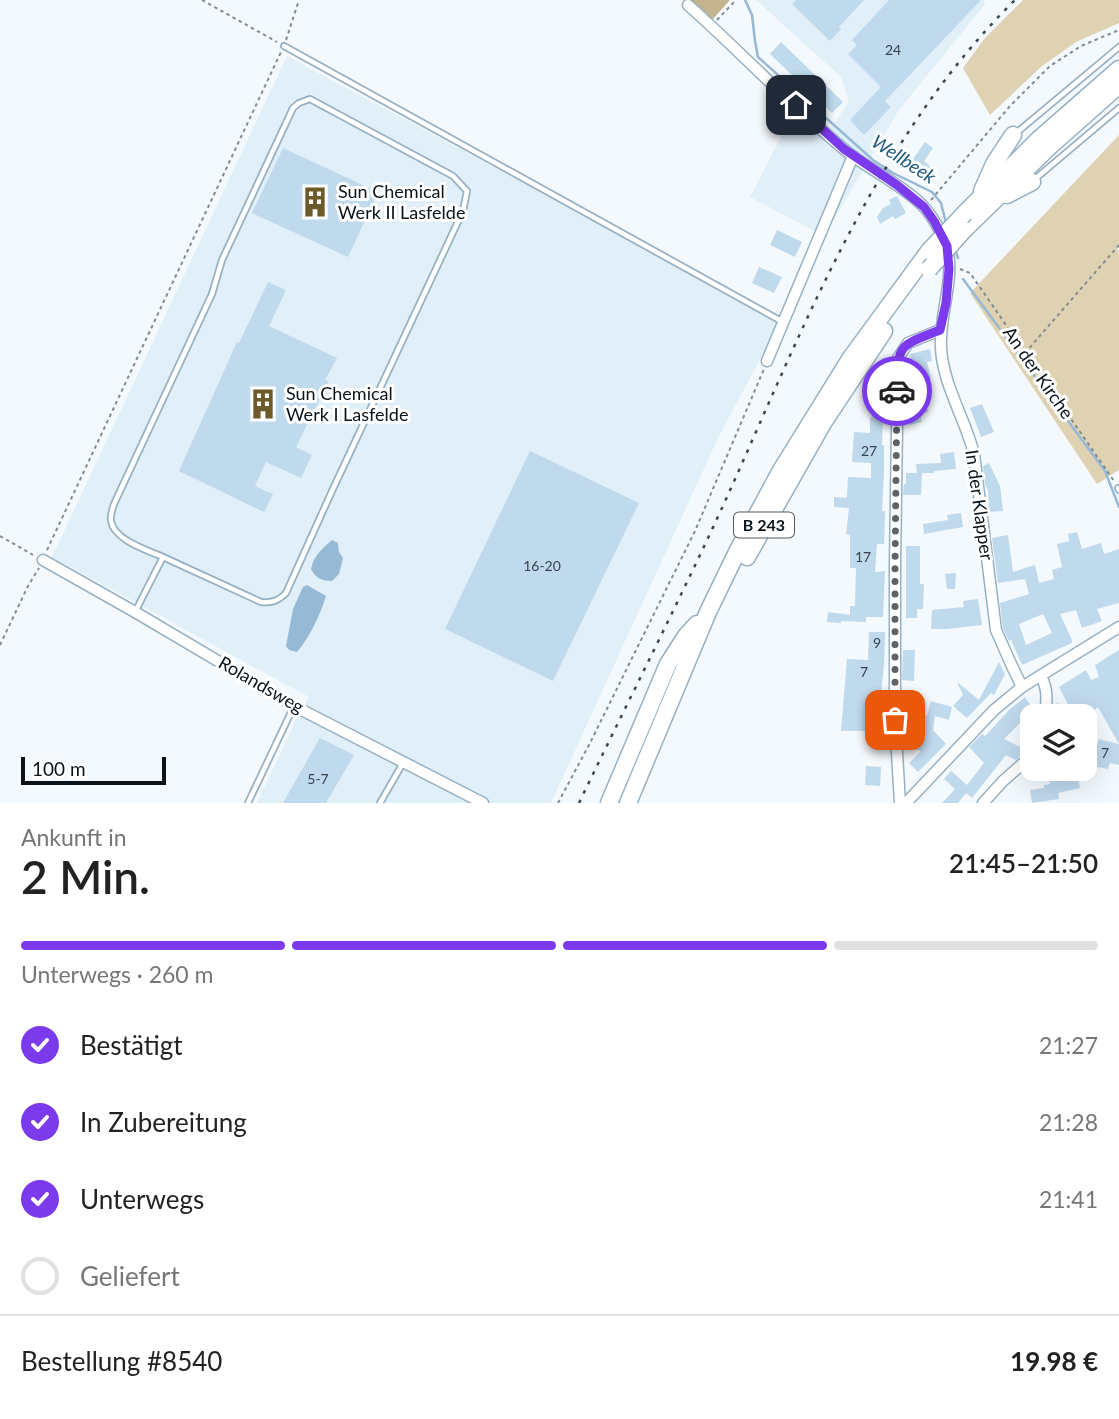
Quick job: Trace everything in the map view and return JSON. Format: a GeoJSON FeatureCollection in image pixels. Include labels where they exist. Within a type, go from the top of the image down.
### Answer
{"type":"FeatureCollection","features":[{"type":"Feature","properties":{"kind":"highway","name":"B 243"},"geometry":{"type":"LineString","coordinates":[[984,202],[1038,140],[1119,69]]}},
{"type":"Feature","properties":{"kind":"highway","name":"B 243"},"geometry":{"type":"LineString","coordinates":[[628,803],[708,612],[738,550],[768,494],[850,359],[929,251],[1119,85]]}},
{"type":"Feature","properties":{"kind":"highway"},"geometry":{"type":"LineString","coordinates":[[984,202],[994,164],[1013,135]]}},
{"type":"Feature","properties":{"kind":"highway"},"geometry":{"type":"LineString","coordinates":[[984,202],[1032,182]]}},
{"type":"Feature","properties":{"kind":"highway","name":"B 243"},"geometry":{"type":"LineString","coordinates":[[639,803],[723,603],[750,550],[831,411],[897,312],[964,221]]}},
{"type":"Feature","properties":{"kind":"highway"},"geometry":{"type":"LineString","coordinates":[[609,803],[668,664],[686,636],[708,612]]}},
{"type":"Feature","properties":{"kind":"street","name":"In der Klapper"},"geometry":{"type":"LineString","coordinates":[[688,5],[853,156],[897,185],[924,207],[947,246],[949,269],[940,330],[944,370],[974,454],[996,630],[1022,687]]}},
{"type":"Feature","properties":{"kind":"street"},"geometry":{"type":"LineString","coordinates":[[767,361],[853,156]]}},
{"type":"Feature","properties":{"kind":"street"},"geometry":{"type":"LineString","coordinates":[[900,803],[895,720],[898,358],[908,343],[940,330]]}},
{"type":"Feature","properties":{"kind":"street","name":"Rolandsweg"},"geometry":{"type":"LineString","coordinates":[[43,560],[295,706],[483,803]]}},
{"type":"Feature","properties":{"kind":"street"},"geometry":{"type":"LineString","coordinates":[[906,803],[994,710],[1022,687],[1119,627]]}},
{"type":"Feature","properties":{"kind":"street"},"geometry":{"type":"LineString","coordinates":[[1041,676],[1046,684],[1047,704]]}},
{"type":"Feature","properties":{"kind":"street"},"geometry":{"type":"LineString","coordinates":[[983,803],[1020,765]]}},
{"type":"Feature","properties":{"kind":"lane"},"geometry":{"type":"LineString","coordinates":[[284,46],[785,323]]}},
{"type":"Feature","properties":{"kind":"lane"},"geometry":{"type":"LineString","coordinates":[[1013,135],[1119,47]]}},
{"type":"Feature","properties":{"kind":"lane"},"geometry":{"type":"LineString","coordinates":[[310,99],[453,176],[467,191],[463,211],[286,593],[272,603],[261,603],[163,557],[125,540],[118,534],[110,519],[114,504],[212,295],[222,260],[293,108],[310,99]]}},
{"type":"Feature","properties":{"kind":"lane"},"geometry":{"type":"LineString","coordinates":[[1032,182],[1119,108]]}},
{"type":"Feature","properties":{"kind":"lane"},"geometry":{"type":"LineString","coordinates":[[135,612],[163,557]]}},
{"type":"Feature","properties":{"kind":"lane"},"geometry":{"type":"LineString","coordinates":[[248,803],[295,706]]}},
{"type":"Feature","properties":{"kind":"lane"},"geometry":{"type":"LineString","coordinates":[[380,803],[403,762]]}},
{"type":"Feature","properties":{"kind":"path"},"geometry":{"type":"LineString","coordinates":[[202,0],[284,46]]}},
{"type":"Feature","properties":{"kind":"path"},"geometry":{"type":"LineString","coordinates":[[0,645],[43,560],[284,46],[299,0]]}},
{"type":"Feature","properties":{"kind":"path"},"geometry":{"type":"LineString","coordinates":[[712,26],[736,0]]}},
{"type":"Feature","properties":{"kind":"path"},"geometry":{"type":"LineString","coordinates":[[932,200],[1010,106],[1050,66],[1081,46],[1119,30]]}},
{"type":"Feature","properties":{"kind":"path"},"geometry":{"type":"LineString","coordinates":[[1024,354],[1119,245]]}},
{"type":"Feature","properties":{"kind":"path","name":"An der Kirche"},"geometry":{"type":"LineString","coordinates":[[949,269],[970,273],[1119,489]]}},
{"type":"Feature","properties":{"kind":"path"},"geometry":{"type":"LineString","coordinates":[[558,803],[695,531],[767,361]]}},
{"type":"Feature","properties":{"kind":"path"},"geometry":{"type":"LineString","coordinates":[[0,536],[43,560]]}},
{"type":"Feature","properties":{"kind":"shaded area"},"geometry":{"type":"Polygon","coordinates":[[[687,0],[730,0],[712,20],[687,0]]]}},
{"type":"Feature","properties":{"kind":"shaded area"},"geometry":{"type":"Polygon","coordinates":[[[756,0],[983,0],[986,3],[899,110],[824,236],[750,197],[793,113],[823,139],[849,102],[841,77],[756,0]]]}},
{"type":"Feature","properties":{"kind":"shaded area"},"geometry":{"type":"Polygon","coordinates":[[[1023,0],[1119,0],[1119,23],[1076,42],[1041,67],[990,115],[963,68],[985,38],[1023,0]]]}},
{"type":"Feature","properties":{"kind":"shaded area"},"geometry":{"type":"Polygon","coordinates":[[[287,56],[779,324],[719,436],[551,803],[257,803],[309,697],[52,557],[287,56]]]}},
{"type":"Feature","properties":{"kind":"shaded area"},"geometry":{"type":"Polygon","coordinates":[[[1119,135],[1119,470],[1097,484],[970,293],[1119,135]]]}},
{"type":"Feature","properties":{"kind":"water"},"geometry":{"type":"Polygon","coordinates":[[[332,540],[338,543],[343,558],[339,574],[332,581],[328,581],[319,578],[311,569],[316,556],[332,540]]]}},
{"type":"Feature","properties":{"kind":"water"},"geometry":{"type":"Polygon","coordinates":[[[307,585],[326,596],[314,625],[297,652],[286,646],[293,609],[303,587],[307,585]]]}},
{"type":"Feature","properties":{"kind":"building"},"geometry":{"type":"Polygon","coordinates":[[[796,0],[864,0],[830,41],[792,4],[796,0]]]}},
{"type":"Feature","properties":{"kind":"building"},"geometry":{"type":"Polygon","coordinates":[[[889,0],[981,0],[885,101],[891,107],[864,135],[850,120],[881,87],[848,54],[857,45],[852,40],[889,0]]]}},
{"type":"Feature","properties":{"kind":"building"},"geometry":{"type":"Polygon","coordinates":[[[781,42],[843,102],[832,113],[770,54],[781,42]]]}},
{"type":"Feature","properties":{"kind":"building"},"geometry":{"type":"Polygon","coordinates":[[[925,142],[933,148],[924,161],[932,168],[923,180],[907,168],[925,142]]]}},
{"type":"Feature","properties":{"kind":"building","name":"Sun Chemical Werk II Lasfelde"},"geometry":{"type":"Polygon","coordinates":[[[283,148],[378,192],[348,257],[252,213],[283,148]]]}},
{"type":"Feature","properties":{"kind":"building"},"geometry":{"type":"Polygon","coordinates":[[[897,196],[906,213],[895,219],[893,216],[880,224],[877,217],[883,208],[891,204],[889,200],[897,196]]]}},
{"type":"Feature","properties":{"kind":"building"},"geometry":{"type":"Polygon","coordinates":[[[777,230],[802,242],[795,257],[770,245],[777,230]]]}},
{"type":"Feature","properties":{"kind":"building"},"geometry":{"type":"Polygon","coordinates":[[[759,267],[782,277],[774,293],[752,283],[759,267]]]}},
{"type":"Feature","properties":{"kind":"building","name":"Sun Chemical Werk I Lasfelde"},"geometry":{"type":"Polygon","coordinates":[[[268,282],[286,290],[269,326],[337,358],[325,380],[329,381],[296,447],[312,455],[301,478],[266,462],[255,486],[273,494],[264,512],[179,471],[237,342],[239,343],[268,282]]]}},
{"type":"Feature","properties":{"kind":"building"},"geometry":{"type":"Polygon","coordinates":[[[930,349],[932,361],[927,362],[931,379],[921,381],[928,412],[920,414],[922,422],[909,425],[906,413],[910,412],[905,389],[905,371],[913,369],[910,354],[930,349]]]}},
{"type":"Feature","properties":{"kind":"building"},"geometry":{"type":"Polygon","coordinates":[[[884,387],[884,544],[877,544],[875,572],[885,571],[883,617],[866,617],[866,622],[827,622],[828,612],[850,615],[850,606],[855,606],[856,568],[850,568],[850,535],[846,534],[849,508],[834,507],[834,497],[847,498],[848,477],[871,478],[871,463],[852,462],[854,432],[870,433],[871,396],[864,396],[864,388],[884,387]]]}},
{"type":"Feature","properties":{"kind":"building"},"geometry":{"type":"Polygon","coordinates":[[[982,404],[994,432],[981,437],[970,408],[982,404]]]}},
{"type":"Feature","properties":{"kind":"building"},"geometry":{"type":"Polygon","coordinates":[[[530,451],[639,503],[553,681],[445,629],[530,451]]]}},
{"type":"Feature","properties":{"kind":"building"},"geometry":{"type":"Polygon","coordinates":[[[954,452],[956,469],[917,473],[916,464],[941,463],[940,454],[954,452]]]}},
{"type":"Feature","properties":{"kind":"building"},"geometry":{"type":"Polygon","coordinates":[[[989,463],[1000,486],[1003,511],[989,512],[983,466],[989,463]]]}},
{"type":"Feature","properties":{"kind":"building"},"geometry":{"type":"Polygon","coordinates":[[[906,473],[922,473],[921,495],[903,495],[906,473]]]}},
{"type":"Feature","properties":{"kind":"building"},"geometry":{"type":"Polygon","coordinates":[[[961,513],[963,527],[924,534],[923,524],[948,520],[947,515],[961,513]]]}},
{"type":"Feature","properties":{"kind":"building"},"geometry":{"type":"Polygon","coordinates":[[[1077,532],[1082,549],[1101,543],[1104,554],[1119,549],[1119,603],[1097,609],[1102,621],[1082,628],[1076,610],[1060,614],[1072,643],[1022,665],[1003,628],[1000,603],[1029,594],[1025,579],[998,583],[992,538],[1008,535],[1013,572],[1035,565],[1039,583],[1054,579],[1052,570],[1062,567],[1057,544],[1069,541],[1068,534],[1077,532]],[[1043,614],[1019,624],[1026,645],[1052,633],[1043,614]]]}},
{"type":"Feature","properties":{"kind":"building"},"geometry":{"type":"Polygon","coordinates":[[[906,546],[920,546],[920,584],[924,584],[923,609],[917,609],[917,618],[906,618],[906,546]]]}},
{"type":"Feature","properties":{"kind":"building"},"geometry":{"type":"Polygon","coordinates":[[[956,573],[955,589],[947,589],[945,574],[956,573]]]}},
{"type":"Feature","properties":{"kind":"building"},"geometry":{"type":"Polygon","coordinates":[[[978,599],[982,625],[931,629],[932,610],[964,607],[963,601],[978,599]]]}},
{"type":"Feature","properties":{"kind":"building"},"geometry":{"type":"Polygon","coordinates":[[[869,632],[885,632],[880,720],[882,735],[873,734],[873,731],[841,731],[847,659],[868,660],[869,632]]]}},
{"type":"Feature","properties":{"kind":"building"},"geometry":{"type":"Polygon","coordinates":[[[903,650],[915,650],[914,681],[902,680],[903,650]]]}},
{"type":"Feature","properties":{"kind":"building"},"geometry":{"type":"Polygon","coordinates":[[[1119,650],[1119,744],[1097,704],[1068,704],[1059,687],[1086,670],[1091,680],[1099,677],[1095,665],[1119,650]]]}},
{"type":"Feature","properties":{"kind":"building"},"geometry":{"type":"Polygon","coordinates":[[[999,662],[1005,674],[994,695],[991,693],[967,718],[953,706],[963,695],[957,682],[979,700],[999,662]]]}},
{"type":"Feature","properties":{"kind":"building"},"geometry":{"type":"Polygon","coordinates":[[[1025,697],[1030,704],[1020,704],[1020,723],[1004,739],[1020,747],[1020,756],[1016,760],[1006,755],[972,798],[966,793],[958,803],[942,803],[955,789],[944,779],[951,771],[967,785],[984,763],[969,747],[982,734],[985,736],[1025,697]]]}},
{"type":"Feature","properties":{"kind":"building"},"geometry":{"type":"Polygon","coordinates":[[[931,701],[952,707],[949,720],[935,716],[933,730],[946,744],[918,772],[909,763],[921,751],[904,746],[903,723],[911,727],[913,713],[927,716],[931,701]]]}},
{"type":"Feature","properties":{"kind":"building"},"geometry":{"type":"Polygon","coordinates":[[[320,738],[354,755],[326,803],[283,803],[320,738]]]}},
{"type":"Feature","properties":{"kind":"building"},"geometry":{"type":"Polygon","coordinates":[[[1099,739],[1119,744],[1119,765],[1110,763],[1108,769],[1097,767],[1099,739]]]}},
{"type":"Feature","properties":{"kind":"building"},"geometry":{"type":"Polygon","coordinates":[[[866,766],[881,767],[880,786],[865,785],[866,766]]]}},
{"type":"Feature","properties":{"kind":"building"},"geometry":{"type":"Polygon","coordinates":[[[1049,781],[1078,781],[1080,788],[1058,793],[1059,799],[1032,803],[1030,790],[1044,788],[1044,785],[1050,784],[1049,781]]]}},
{"type":"Feature","properties":{"kind":"waterway","name":"Wellbeek"},"geometry":{"type":"LineString","coordinates":[[745,0],[752,15],[758,57],[873,160],[932,192],[941,203],[946,223]]}},
{"type":"Feature","properties":{"kind":"waterway","name":"Wellbeek"},"geometry":{"type":"LineString","coordinates":[[955,249],[958,258]]}},
{"type":"Feature","properties":{"kind":"waterway","name":"Wellbeek"},"geometry":{"type":"LineString","coordinates":[[963,279],[1105,471],[1119,507]]}},
{"type":"Feature","properties":{"kind":"railway"},"geometry":{"type":"LineString","coordinates":[[579,803],[709,536],[848,235],[884,171],[923,111],[966,53],[1015,0]]}},
{"type":"Feature","properties":{"kind":"way so far"},"geometry":{"type":"LineString","coordinates":[[895,720],[897,391]]}},
{"type":"Feature","properties":{"kind":"place","name":"Sun Chemical Werk II Lasfelde"},"geometry":{"type":"Point","coordinates":[315,202]}},
{"type":"Feature","properties":{"kind":"place","name":"Sun Chemical Werk I Lasfelde"},"geometry":{"type":"Point","coordinates":[263,404]}},
{"type":"Feature","properties":{"kind":"route"},"geometry":{"type":"LineString","coordinates":[[796,105],[844,149],[924,207],[947,246],[949,269],[940,330],[908,343],[903,350],[898,358],[897,391]]}}]}
